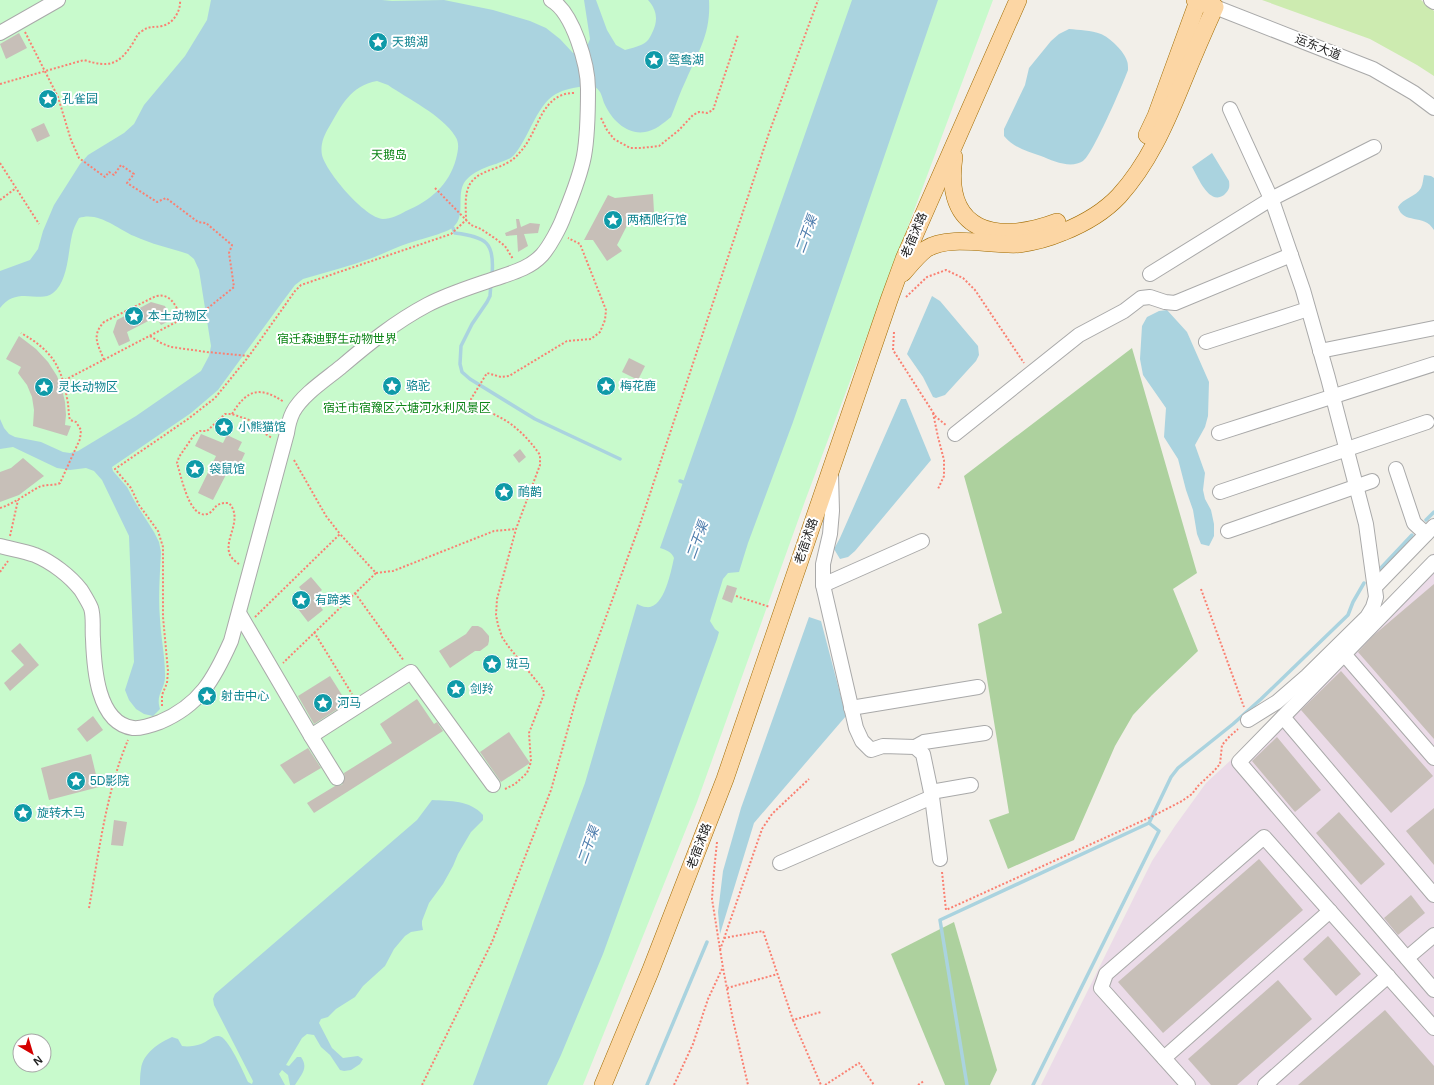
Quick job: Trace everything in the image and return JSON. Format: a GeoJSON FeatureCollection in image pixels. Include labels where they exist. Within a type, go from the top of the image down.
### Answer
{"type":"FeatureCollection","features":[{"type":"Feature","properties":{"kind":"main road","name":"老宿沭路"},"geometry":{"type":"LineString","coordinates":[[603,1085],[650,972],[725,779],[895,283],[907,252],[1018,0]]}},
{"type":"Feature","properties":{"kind":"main road"},"geometry":{"type":"LineString","coordinates":[[957,139],[952,171],[954,192],[958,204],[965,216],[983,229],[997,232],[1029,230],[1067,218],[1092,204],[1111,188],[1142,146],[1156,116],[1197,1]]}},
{"type":"Feature","properties":{"kind":"main road","name":"运东大道"},"geometry":{"type":"LineString","coordinates":[[1197,1],[1214,7]]}},
{"type":"Feature","properties":{"kind":"main road"},"geometry":{"type":"LineString","coordinates":[[895,283],[918,256],[934,245],[958,242],[1019,244],[1032,242],[1072,228],[1099,213],[1118,196],[1136,174],[1151,152],[1166,121],[1214,7]]}},
{"type":"Feature","properties":{"kind":"street"},"geometry":{"type":"LineString","coordinates":[[0,33],[58,0]]}},
{"type":"Feature","properties":{"kind":"street"},"geometry":{"type":"LineString","coordinates":[[3,547],[35,555],[69,577],[81,591],[91,609],[96,679],[104,704],[113,718],[124,725],[139,728],[166,719],[196,700],[219,668],[232,641],[292,413],[301,400],[365,347],[396,324],[427,305],[454,293],[524,269],[542,255],[557,232],[576,188],[584,155],[588,126],[588,83],[580,46],[571,23],[564,10],[551,0]]}},
{"type":"Feature","properties":{"kind":"street","name":"运东大道"},"geometry":{"type":"LineString","coordinates":[[1214,7],[1373,69],[1414,93],[1434,108]]}},
{"type":"Feature","properties":{"kind":"street"},"geometry":{"type":"LineString","coordinates":[[1230,109],[1271,199],[1308,309],[1333,397],[1366,524],[1376,597],[1373,607],[1367,617],[1307,676],[1277,702],[1248,720]]}},
{"type":"Feature","properties":{"kind":"street"},"geometry":{"type":"LineString","coordinates":[[1150,274],[1271,199],[1374,148]]}},
{"type":"Feature","properties":{"kind":"street"},"geometry":{"type":"LineString","coordinates":[[955,434],[1079,335],[1124,311],[1141,298],[1150,297],[1165,302],[1175,303],[1291,255]]}},
{"type":"Feature","properties":{"kind":"street"},"geometry":{"type":"LineString","coordinates":[[1206,342],[1308,309]]}},
{"type":"Feature","properties":{"kind":"street"},"geometry":{"type":"LineString","coordinates":[[1320,351],[1434,328]]}},
{"type":"Feature","properties":{"kind":"street"},"geometry":{"type":"LineString","coordinates":[[1219,433],[1434,364]]}},
{"type":"Feature","properties":{"kind":"street"},"geometry":{"type":"LineString","coordinates":[[1220,492],[1427,422]]}},
{"type":"Feature","properties":{"kind":"street"},"geometry":{"type":"LineString","coordinates":[[831,468],[832,512],[830,534],[824,564],[823,585],[851,708],[856,728],[862,741],[871,750],[883,746],[915,747],[924,742],[985,733]]}},
{"type":"Feature","properties":{"kind":"street"},"geometry":{"type":"LineString","coordinates":[[1375,587],[1430,530],[1414,523],[1396,469]]}},
{"type":"Feature","properties":{"kind":"street"},"geometry":{"type":"LineString","coordinates":[[1228,531],[1372,481]]}},
{"type":"Feature","properties":{"kind":"street"},"geometry":{"type":"LineString","coordinates":[[823,585],[922,541]]}},
{"type":"Feature","properties":{"kind":"street"},"geometry":{"type":"LineString","coordinates":[[1434,564],[1239,762],[1434,990]]}},
{"type":"Feature","properties":{"kind":"street"},"geometry":{"type":"LineString","coordinates":[[239,613],[336,778]]}},
{"type":"Feature","properties":{"kind":"street"},"geometry":{"type":"LineString","coordinates":[[1344,654],[1434,758]]}},
{"type":"Feature","properties":{"kind":"street"},"geometry":{"type":"LineString","coordinates":[[311,736],[411,672],[493,785]]}},
{"type":"Feature","properties":{"kind":"street"},"geometry":{"type":"LineString","coordinates":[[851,708],[978,687]]}},
{"type":"Feature","properties":{"kind":"street"},"geometry":{"type":"LineString","coordinates":[[1282,717],[1434,895]]}},
{"type":"Feature","properties":{"kind":"street"},"geometry":{"type":"LineString","coordinates":[[915,747],[923,754],[931,795],[940,859]]}},
{"type":"Feature","properties":{"kind":"street"},"geometry":{"type":"LineString","coordinates":[[780,863],[931,795],[971,785]]}},
{"type":"Feature","properties":{"kind":"street"},"geometry":{"type":"LineString","coordinates":[[1188,1085],[1102,988],[1106,974],[1264,837],[1434,1028]]}},
{"type":"Feature","properties":{"kind":"street"},"geometry":{"type":"LineString","coordinates":[[1164,1058],[1330,911]]}},
{"type":"Feature","properties":{"kind":"street"},"geometry":{"type":"LineString","coordinates":[[1407,958],[1434,935]]}},
{"type":"Feature","properties":{"kind":"street"},"geometry":{"type":"LineString","coordinates":[[1265,1085],[1388,976]]}},
{"type":"Feature","properties":{"kind":"path"},"geometry":{"type":"LineString","coordinates":[[0,84],[84,60],[94,63],[109,64],[117,62],[128,52],[138,33],[147,27],[163,26],[171,22],[177,13],[180,0]]}},
{"type":"Feature","properties":{"kind":"path"},"geometry":{"type":"LineString","coordinates":[[422,1085],[492,942],[551,790],[577,696],[640,524],[769,133],[818,0]]}},
{"type":"Feature","properties":{"kind":"path"},"geometry":{"type":"LineString","coordinates":[[18,22],[28,36],[58,97],[71,140],[79,158],[105,177],[109,172],[114,175],[121,165],[134,174],[127,183],[157,202],[166,198],[198,222],[206,223],[232,245],[229,253],[234,287],[202,312],[182,319],[63,381]]}},
{"type":"Feature","properties":{"kind":"path"},"geometry":{"type":"LineString","coordinates":[[601,117],[607,130],[614,139],[630,148],[659,146],[680,130],[693,115],[699,112],[707,113],[713,110],[738,36]]}},
{"type":"Feature","properties":{"kind":"path"},"geometry":{"type":"LineString","coordinates":[[466,220],[465,204],[470,184],[481,174],[513,160],[526,145],[549,104],[566,93],[574,93],[588,98]]}},
{"type":"Feature","properties":{"kind":"path"},"geometry":{"type":"LineString","coordinates":[[0,163],[39,224]]}},
{"type":"Feature","properties":{"kind":"path"},"geometry":{"type":"LineString","coordinates":[[0,200],[16,188]]}},
{"type":"Feature","properties":{"kind":"path"},"geometry":{"type":"LineString","coordinates":[[435,188],[471,225],[481,229],[505,246],[520,271]]}},
{"type":"Feature","properties":{"kind":"path"},"geometry":{"type":"LineString","coordinates":[[166,719],[161,703],[162,695],[167,683],[168,671],[163,617],[163,547],[158,531],[139,505],[131,488],[115,469],[188,419],[215,398],[249,356],[290,297],[301,285],[451,234],[466,220]]}},
{"type":"Feature","properties":{"kind":"path"},"geometry":{"type":"LineString","coordinates":[[493,785],[497,790],[503,790],[515,784],[527,774],[531,762],[529,733],[544,694],[543,689],[502,637],[496,615],[497,599],[516,529],[540,465],[540,455],[523,433],[508,422],[476,404],[471,399],[487,373],[501,377],[509,376],[567,341],[591,339],[600,332],[605,320],[606,310],[580,244],[557,232]]}},
{"type":"Feature","properties":{"kind":"path"},"geometry":{"type":"LineString","coordinates":[[904,304],[906,297],[927,277],[946,270],[963,278],[975,290],[1031,374]]}},
{"type":"Feature","properties":{"kind":"path"},"geometry":{"type":"LineString","coordinates":[[104,360],[96,340],[96,335],[98,328],[104,322],[156,296],[168,296],[182,319]]}},
{"type":"Feature","properties":{"kind":"path"},"geometry":{"type":"LineString","coordinates":[[894,330],[893,350],[936,417],[955,434]]}},
{"type":"Feature","properties":{"kind":"path"},"geometry":{"type":"LineString","coordinates":[[0,508],[18,500],[41,486],[60,483],[64,478],[78,445],[81,430],[76,422],[70,420],[69,406],[60,370],[53,359],[33,340],[21,333]]}},
{"type":"Feature","properties":{"kind":"path"},"geometry":{"type":"LineString","coordinates":[[150,336],[171,347],[249,356]]}},
{"type":"Feature","properties":{"kind":"path"},"geometry":{"type":"LineString","coordinates":[[232,414],[236,406],[250,393],[257,391],[275,396],[295,409]]}},
{"type":"Feature","properties":{"kind":"path"},"geometry":{"type":"LineString","coordinates":[[933,412],[944,460],[944,476],[938,489]]}},
{"type":"Feature","properties":{"kind":"path"},"geometry":{"type":"LineString","coordinates":[[250,571],[240,565],[230,554],[229,550],[235,519],[232,506],[229,503],[224,503],[218,504],[210,513],[204,514],[197,511],[189,500],[177,463],[179,457],[194,435],[200,431],[207,431],[225,414],[232,414],[252,421],[259,430],[284,443],[326,516],[340,534],[376,573]]}},
{"type":"Feature","properties":{"kind":"path"},"geometry":{"type":"LineString","coordinates":[[3,547],[18,500]]}},
{"type":"Feature","properties":{"kind":"path"},"geometry":{"type":"LineString","coordinates":[[273,672],[376,573],[393,571],[494,530],[516,529]]}},
{"type":"Feature","properties":{"kind":"path"},"geometry":{"type":"LineString","coordinates":[[246,626],[340,534]]}},
{"type":"Feature","properties":{"kind":"path"},"geometry":{"type":"LineString","coordinates":[[940,859],[946,910],[1153,816],[1192,794],[1220,764],[1222,745],[1248,720],[1201,589]]}},
{"type":"Feature","properties":{"kind":"path"},"geometry":{"type":"LineString","coordinates":[[355,593],[411,672]]}},
{"type":"Feature","properties":{"kind":"path"},"geometry":{"type":"LineString","coordinates":[[736,596],[782,611]]}},
{"type":"Feature","properties":{"kind":"path"},"geometry":{"type":"LineString","coordinates":[[314,632],[358,706]]}},
{"type":"Feature","properties":{"kind":"path"},"geometry":{"type":"LineString","coordinates":[[89,908],[111,790],[122,755],[133,728]]}},
{"type":"Feature","properties":{"kind":"path"},"geometry":{"type":"LineString","coordinates":[[720,952],[762,829],[772,814],[809,779]]}},
{"type":"Feature","properties":{"kind":"path"},"geometry":{"type":"LineString","coordinates":[[717,840],[712,899],[723,968],[748,1085]]}},
{"type":"Feature","properties":{"kind":"path"},"geometry":{"type":"LineString","coordinates":[[724,938],[763,931],[793,1020],[821,1085]]}},
{"type":"Feature","properties":{"kind":"path"},"geometry":{"type":"LineString","coordinates":[[674,1085],[693,1044],[708,999],[723,968]]}},
{"type":"Feature","properties":{"kind":"path"},"geometry":{"type":"LineString","coordinates":[[727,988],[778,974]]}},
{"type":"Feature","properties":{"kind":"path"},"geometry":{"type":"LineString","coordinates":[[793,1020],[821,1012]]}},
{"type":"Feature","properties":{"kind":"path"},"geometry":{"type":"LineString","coordinates":[[825,1085],[859,1063],[874,1085]]}},
{"type":"Feature","properties":{"kind":"path"},"geometry":{"type":"LineString","coordinates":[[918,1085],[924,1081]]}},
{"type":"Feature","properties":{"kind":"shaded area"},"geometry":{"type":"Polygon","coordinates":[[[1434,553],[1434,1085],[1041,1085],[1152,861],[1206,783],[1231,760],[1434,553]]]}},
{"type":"Feature","properties":{"kind":"green space","name":"宿迁市宿豫区六塘河水利风景区"},"geometry":{"type":"Polygon","coordinates":[[[0,0],[993,0],[805,501],[697,802],[583,1085],[0,1085],[0,0]]]}},
{"type":"Feature","properties":{"kind":"green space"},"geometry":{"type":"Polygon","coordinates":[[[1262,0],[1421,0],[1434,11],[1434,76],[1370,39],[1262,0]]]}},
{"type":"Feature","properties":{"kind":"green space"},"geometry":{"type":"Polygon","coordinates":[[[1132,348],[1197,573],[1173,589],[1198,651],[1133,715],[1115,746],[1074,840],[1008,869],[989,820],[1009,813],[978,624],[1002,613],[964,476],[1132,348]]]}},
{"type":"Feature","properties":{"kind":"green space"},"geometry":{"type":"Polygon","coordinates":[[[954,922],[997,1070],[990,1085],[945,1085],[891,954],[954,922]]]}},
{"type":"Feature","properties":{"kind":"water"},"geometry":{"type":"Polygon","coordinates":[[[211,0],[444,0],[493,10],[530,21],[546,28],[560,39],[573,53],[588,44],[590,39],[584,0],[596,0],[607,30],[616,45],[625,50],[644,43],[648,40],[653,31],[656,23],[656,15],[648,0],[709,0],[708,22],[700,51],[671,117],[665,122],[645,132],[632,131],[626,129],[616,121],[608,111],[602,95],[595,87],[583,86],[560,92],[545,103],[520,147],[512,157],[477,172],[465,181],[461,190],[459,219],[452,228],[364,261],[303,279],[295,285],[218,390],[191,413],[112,467],[113,471],[127,487],[154,532],[159,542],[161,552],[159,602],[165,679],[159,699],[160,709],[153,716],[144,714],[136,709],[129,700],[125,690],[134,662],[129,536],[102,480],[94,471],[86,468],[70,470],[57,468],[13,447],[0,449],[0,419],[4,428],[9,434],[15,437],[41,442],[63,452],[70,453],[78,451],[136,416],[201,371],[209,356],[211,346],[199,270],[194,259],[188,254],[140,239],[101,219],[86,216],[79,218],[72,233],[65,274],[62,282],[53,293],[42,297],[21,296],[7,301],[0,308],[0,271],[30,260],[38,249],[43,231],[54,205],[80,164],[88,155],[124,133],[134,124],[144,105],[185,56],[207,20],[211,0]],[[377,81],[360,87],[353,92],[343,104],[327,130],[322,148],[322,155],[325,163],[347,193],[366,211],[375,217],[383,219],[395,216],[415,207],[431,197],[449,177],[456,159],[458,147],[458,141],[455,136],[442,121],[388,85],[377,81]]]}},
{"type":"Feature","properties":{"kind":"water","name":"二干渠"},"geometry":{"type":"Polygon","coordinates":[[[852,0],[938,0],[793,422],[748,543],[739,572],[728,573],[723,579],[710,621],[719,632],[717,639],[603,954],[561,1055],[547,1085],[473,1085],[585,783],[637,604],[645,607],[652,606],[658,602],[666,588],[674,558],[667,550],[660,548],[852,0]]]}},
{"type":"Feature","properties":{"kind":"water"},"geometry":{"type":"Polygon","coordinates":[[[1069,29],[1085,30],[1101,34],[1108,38],[1126,57],[1128,66],[1128,70],[1120,89],[1093,147],[1083,161],[1073,164],[1056,162],[1026,151],[1016,146],[1004,136],[1004,129],[1025,85],[1029,68],[1051,41],[1059,34],[1069,29]]]}},
{"type":"Feature","properties":{"kind":"water"},"geometry":{"type":"Polygon","coordinates":[[[1212,153],[1229,181],[1228,190],[1224,195],[1219,197],[1214,197],[1209,194],[1192,167],[1212,153]]]}},
{"type":"Feature","properties":{"kind":"water"},"geometry":{"type":"Polygon","coordinates":[[[1424,175],[1434,178],[1434,230],[1425,222],[1404,216],[1398,207],[1419,191],[1422,186],[1424,175]]]}},
{"type":"Feature","properties":{"kind":"water"},"geometry":{"type":"Polygon","coordinates":[[[932,296],[940,301],[978,346],[979,355],[976,361],[945,395],[936,398],[933,397],[923,377],[907,354],[932,296]]]}},
{"type":"Feature","properties":{"kind":"water"},"geometry":{"type":"Polygon","coordinates":[[[1167,310],[1187,332],[1209,382],[1208,416],[1205,427],[1195,445],[1205,473],[1203,490],[1205,499],[1211,510],[1214,524],[1214,536],[1209,546],[1201,544],[1197,534],[1193,510],[1178,459],[1164,437],[1166,408],[1143,375],[1140,359],[1142,326],[1147,317],[1159,311],[1167,310]]]}},
{"type":"Feature","properties":{"kind":"water"},"geometry":{"type":"Polygon","coordinates":[[[901,399],[906,399],[931,460],[855,551],[848,557],[840,559],[834,549],[901,399]]]}},
{"type":"Feature","properties":{"kind":"water"},"geometry":{"type":"Polygon","coordinates":[[[809,617],[821,621],[846,716],[754,823],[720,934],[718,912],[723,871],[741,808],[809,617]]]}},
{"type":"Feature","properties":{"kind":"water"},"geometry":{"type":"Polygon","coordinates":[[[432,800],[453,801],[472,806],[483,815],[483,820],[471,832],[443,884],[429,903],[422,921],[423,930],[411,932],[405,936],[394,949],[385,966],[363,986],[355,997],[336,1009],[328,1017],[321,1019],[319,1023],[332,1048],[343,1058],[358,1056],[363,1059],[360,1064],[351,1070],[340,1070],[330,1055],[321,1047],[314,1035],[307,1034],[302,1038],[286,1065],[289,1066],[297,1057],[301,1057],[303,1061],[304,1068],[302,1075],[295,1085],[290,1085],[288,1075],[282,1070],[279,1074],[285,1085],[140,1085],[142,1063],[148,1053],[162,1042],[172,1037],[178,1039],[182,1046],[192,1046],[201,1044],[218,1036],[222,1037],[226,1041],[248,1082],[252,1084],[253,1081],[214,1005],[213,999],[215,994],[417,820],[432,800]]]}},
{"type":"Feature","properties":{"kind":"building"},"geometry":{"type":"Polygon","coordinates":[[[19,33],[27,48],[6,59],[0,44],[19,33]]]}},
{"type":"Feature","properties":{"kind":"building"},"geometry":{"type":"Polygon","coordinates":[[[44,123],[50,136],[37,142],[31,129],[44,123]]]}},
{"type":"Feature","properties":{"kind":"building"},"geometry":{"type":"Polygon","coordinates":[[[653,194],[654,212],[633,214],[617,245],[622,251],[607,261],[593,240],[584,240],[608,195],[615,198],[653,194]]]}},
{"type":"Feature","properties":{"kind":"building"},"geometry":{"type":"Polygon","coordinates":[[[516,219],[519,219],[521,227],[530,223],[540,224],[538,233],[524,234],[528,246],[518,252],[517,235],[506,236],[505,233],[517,228],[516,219]]]}},
{"type":"Feature","properties":{"kind":"building"},"geometry":{"type":"Polygon","coordinates":[[[151,302],[165,306],[171,320],[161,325],[156,317],[127,332],[130,341],[119,346],[113,332],[117,320],[151,302]]]}},
{"type":"Feature","properties":{"kind":"building"},"geometry":{"type":"Polygon","coordinates":[[[19,336],[36,349],[48,362],[57,376],[65,402],[65,425],[71,426],[67,436],[33,426],[34,410],[32,397],[27,385],[18,373],[21,367],[6,359],[19,336]]]}},
{"type":"Feature","properties":{"kind":"building"},"geometry":{"type":"Polygon","coordinates":[[[629,358],[645,366],[638,380],[622,372],[629,358]]]}},
{"type":"Feature","properties":{"kind":"building"},"geometry":{"type":"Polygon","coordinates":[[[201,434],[223,443],[227,435],[242,442],[238,450],[245,453],[239,466],[232,463],[213,500],[198,493],[216,456],[195,446],[201,434]]]}},
{"type":"Feature","properties":{"kind":"building"},"geometry":{"type":"Polygon","coordinates":[[[520,449],[526,457],[519,463],[513,455],[520,449]]]}},
{"type":"Feature","properties":{"kind":"building"},"geometry":{"type":"Polygon","coordinates":[[[23,458],[44,476],[19,495],[0,502],[0,472],[11,468],[23,458]]]}},
{"type":"Feature","properties":{"kind":"building"},"geometry":{"type":"Polygon","coordinates":[[[311,577],[322,590],[314,598],[323,610],[308,622],[298,609],[309,600],[299,587],[311,577]]]}},
{"type":"Feature","properties":{"kind":"building"},"geometry":{"type":"Polygon","coordinates":[[[1434,584],[1434,739],[1358,652],[1374,635],[1434,584]]]}},
{"type":"Feature","properties":{"kind":"building"},"geometry":{"type":"Polygon","coordinates":[[[727,585],[737,588],[732,603],[722,599],[727,585]]]}},
{"type":"Feature","properties":{"kind":"building"},"geometry":{"type":"Polygon","coordinates":[[[472,626],[482,628],[489,636],[488,645],[480,651],[475,651],[450,668],[439,651],[466,634],[472,626]]]}},
{"type":"Feature","properties":{"kind":"building"},"geometry":{"type":"Polygon","coordinates":[[[20,643],[39,665],[10,691],[4,683],[24,665],[11,651],[20,643]]]}},
{"type":"Feature","properties":{"kind":"building"},"geometry":{"type":"Polygon","coordinates":[[[1341,671],[1433,776],[1391,813],[1301,710],[1341,671]]]}},
{"type":"Feature","properties":{"kind":"building"},"geometry":{"type":"Polygon","coordinates":[[[330,676],[347,703],[314,724],[298,696],[330,676]]]}},
{"type":"Feature","properties":{"kind":"building"},"geometry":{"type":"Polygon","coordinates":[[[417,699],[434,724],[437,722],[443,731],[314,813],[307,803],[335,786],[342,785],[345,778],[344,773],[392,743],[380,724],[417,699]]]}},
{"type":"Feature","properties":{"kind":"building"},"geometry":{"type":"Polygon","coordinates":[[[93,716],[103,730],[87,742],[77,729],[93,716]]]}},
{"type":"Feature","properties":{"kind":"building"},"geometry":{"type":"Polygon","coordinates":[[[509,732],[530,763],[501,782],[480,752],[509,732]]]}},
{"type":"Feature","properties":{"kind":"building"},"geometry":{"type":"Polygon","coordinates":[[[1277,737],[1321,790],[1295,812],[1252,761],[1277,737]]]}},
{"type":"Feature","properties":{"kind":"building"},"geometry":{"type":"Polygon","coordinates":[[[308,748],[321,768],[294,784],[280,765],[308,748]]]}},
{"type":"Feature","properties":{"kind":"building"},"geometry":{"type":"Polygon","coordinates":[[[91,754],[99,787],[49,800],[41,768],[91,754]]]}},
{"type":"Feature","properties":{"kind":"building"},"geometry":{"type":"Polygon","coordinates":[[[1434,808],[1434,865],[1406,831],[1434,808]]]}},
{"type":"Feature","properties":{"kind":"building"},"geometry":{"type":"Polygon","coordinates":[[[1339,812],[1385,864],[1361,885],[1316,833],[1339,812]]]}},
{"type":"Feature","properties":{"kind":"building"},"geometry":{"type":"Polygon","coordinates":[[[114,820],[127,822],[123,846],[111,845],[114,820]]]}},
{"type":"Feature","properties":{"kind":"building"},"geometry":{"type":"Polygon","coordinates":[[[1259,859],[1303,910],[1163,1033],[1118,982],[1259,859]]]}},
{"type":"Feature","properties":{"kind":"building"},"geometry":{"type":"Polygon","coordinates":[[[1411,895],[1425,913],[1398,935],[1384,918],[1411,895]]]}},
{"type":"Feature","properties":{"kind":"building"},"geometry":{"type":"Polygon","coordinates":[[[1328,936],[1361,974],[1336,996],[1303,959],[1328,936]]]}},
{"type":"Feature","properties":{"kind":"building"},"geometry":{"type":"Polygon","coordinates":[[[1278,980],[1312,1019],[1237,1085],[1211,1085],[1188,1059],[1278,980]]]}},
{"type":"Feature","properties":{"kind":"building"},"geometry":{"type":"Polygon","coordinates":[[[1385,1010],[1434,1066],[1434,1085],[1298,1085],[1385,1010]]]}},
{"type":"Feature","properties":{"kind":"waterway"},"geometry":{"type":"LineString","coordinates":[[453,228],[455,233],[481,239],[486,243],[490,248],[492,255],[492,275]]}},
{"type":"Feature","properties":{"kind":"waterway"},"geometry":{"type":"LineString","coordinates":[[491,283],[490,296],[472,324],[461,346],[460,364],[462,372],[470,379],[535,419],[620,459]]}},
{"type":"Feature","properties":{"kind":"waterway"},"geometry":{"type":"LineString","coordinates":[[680,481],[688,484]]}},
{"type":"Feature","properties":{"kind":"waterway"},"geometry":{"type":"LineString","coordinates":[[1426,520],[1434,512]]}},
{"type":"Feature","properties":{"kind":"waterway"},"geometry":{"type":"LineString","coordinates":[[1379,570],[1412,535]]}},
{"type":"Feature","properties":{"kind":"waterway"},"geometry":{"type":"LineString","coordinates":[[967,1085],[940,920],[1149,823],[1171,777],[1178,768],[1233,724],[1261,699],[1348,615],[1353,602],[1364,583]]}},
{"type":"Feature","properties":{"kind":"waterway"},"geometry":{"type":"LineString","coordinates":[[1033,1085],[1159,831],[1149,823]]}},
{"type":"Feature","properties":{"kind":"waterway"},"geometry":{"type":"LineString","coordinates":[[647,1085],[707,942]]}},
{"type":"Feature","properties":{"kind":"place","name":"天鹅湖"},"geometry":{"type":"Point","coordinates":[378,42]}},
{"type":"Feature","properties":{"kind":"place","name":"鸳鸯湖"},"geometry":{"type":"Point","coordinates":[654,60]}},
{"type":"Feature","properties":{"kind":"place","name":"孔雀园"},"geometry":{"type":"Point","coordinates":[48,99]}},
{"type":"Feature","properties":{"kind":"place","name":"两栖爬行馆"},"geometry":{"type":"Point","coordinates":[613,220]}},
{"type":"Feature","properties":{"kind":"place","name":"本土动物区"},"geometry":{"type":"Point","coordinates":[134,316]}},
{"type":"Feature","properties":{"kind":"place","name":"骆驼"},"geometry":{"type":"Point","coordinates":[392,386]}},
{"type":"Feature","properties":{"kind":"place","name":"梅花鹿"},"geometry":{"type":"Point","coordinates":[606,386]}},
{"type":"Feature","properties":{"kind":"place","name":"灵长动物区"},"geometry":{"type":"Point","coordinates":[44,387]}},
{"type":"Feature","properties":{"kind":"place","name":"小熊猫馆"},"geometry":{"type":"Point","coordinates":[224,427]}},
{"type":"Feature","properties":{"kind":"place","name":"袋鼠馆"},"geometry":{"type":"Point","coordinates":[195,469]}},
{"type":"Feature","properties":{"kind":"place","name":"鸸鹋"},"geometry":{"type":"Point","coordinates":[504,492]}},
{"type":"Feature","properties":{"kind":"place","name":"有蹄类"},"geometry":{"type":"Point","coordinates":[301,600]}},
{"type":"Feature","properties":{"kind":"place","name":"斑马"},"geometry":{"type":"Point","coordinates":[492,664]}},
{"type":"Feature","properties":{"kind":"place","name":"剑羚"},"geometry":{"type":"Point","coordinates":[456,689]}},
{"type":"Feature","properties":{"kind":"place","name":"射击中心"},"geometry":{"type":"Point","coordinates":[207,696]}},
{"type":"Feature","properties":{"kind":"place","name":"河马"},"geometry":{"type":"Point","coordinates":[323,703]}},
{"type":"Feature","properties":{"kind":"place","name":"5D影院"},"geometry":{"type":"Point","coordinates":[76,781]}},
{"type":"Feature","properties":{"kind":"place","name":"旋转木马"},"geometry":{"type":"Point","coordinates":[23,813]}},
{"type":"Feature","properties":{"kind":"park label","name":"天鹅岛"},"geometry":{"type":"Point","coordinates":[389,155]}},
{"type":"Feature","properties":{"kind":"park label","name":"宿迁森迪野生动物世界"},"geometry":{"type":"Point","coordinates":[337,339]}}]}
